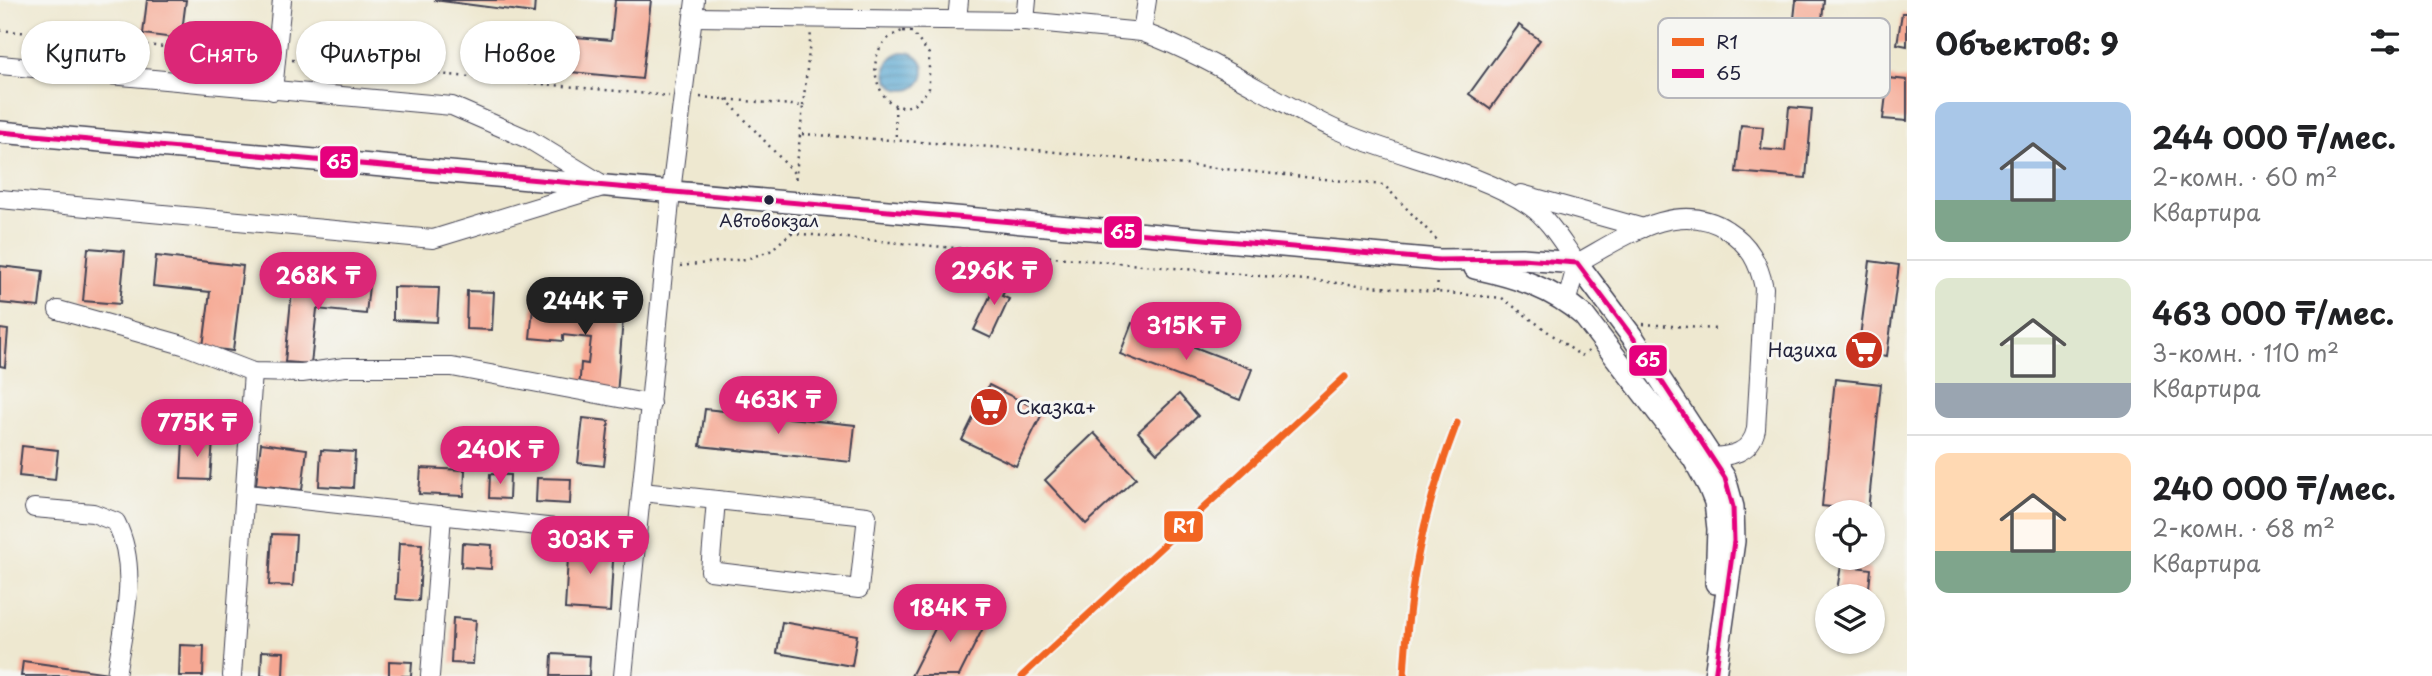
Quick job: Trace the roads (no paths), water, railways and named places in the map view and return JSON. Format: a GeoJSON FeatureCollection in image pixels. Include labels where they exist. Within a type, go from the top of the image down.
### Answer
{"type":"FeatureCollection","features":[{"type":"Feature","properties":{"kind":"main road"},"geometry":{"type":"LineString","coordinates":[[0,132],[1439,260],[1522,259],[1577,263],[1625,328],[1703,457],[1715,502],[1718,529],[1714,676]]}},
{"type":"Feature","properties":{"kind":"main road"},"geometry":{"type":"LineString","coordinates":[[1439,260],[1514,276],[1567,300],[1584,316],[1703,457]]}},
{"type":"Feature","properties":{"kind":"street"},"geometry":{"type":"LineString","coordinates":[[273,91],[282,0]]}},
{"type":"Feature","properties":{"kind":"street"},"geometry":{"type":"LineString","coordinates":[[957,20],[959,0]]}},
{"type":"Feature","properties":{"kind":"street"},"geometry":{"type":"LineString","coordinates":[[1025,21],[1027,0]]}},
{"type":"Feature","properties":{"kind":"street"},"geometry":{"type":"LineString","coordinates":[[1142,32],[1147,0]]}},
{"type":"Feature","properties":{"kind":"street"},"geometry":{"type":"LineString","coordinates":[[623,676],[671,192],[694,9],[813,19],[1025,21],[1142,32],[1188,50],[1337,130],[1486,184],[1643,228]]}},
{"type":"Feature","properties":{"kind":"street"},"geometry":{"type":"LineString","coordinates":[[0,65],[452,106],[530,140],[605,186]]}},
{"type":"Feature","properties":{"kind":"street"},"geometry":{"type":"LineString","coordinates":[[1486,184],[1530,206],[1543,217],[1577,263]]}},
{"type":"Feature","properties":{"kind":"street"},"geometry":{"type":"LineString","coordinates":[[0,200],[433,239],[605,186]]}},
{"type":"Feature","properties":{"kind":"street"},"geometry":{"type":"LineString","coordinates":[[1567,300],[1577,263],[1643,228],[1677,218],[1708,221],[1722,226],[1746,246],[1760,272],[1764,303],[1755,434],[1741,452],[1703,457]]}},
{"type":"Feature","properties":{"kind":"street"},"geometry":{"type":"LineString","coordinates":[[58,310],[183,345],[253,372],[302,373],[345,367],[452,368],[651,404]]}},
{"type":"Feature","properties":{"kind":"street"},"geometry":{"type":"LineString","coordinates":[[232,676],[247,494],[253,372]]}},
{"type":"Feature","properties":{"kind":"street"},"geometry":{"type":"LineString","coordinates":[[642,492],[716,499],[867,516],[859,589],[710,570],[716,499]]}},
{"type":"Feature","properties":{"kind":"street"},"geometry":{"type":"LineString","coordinates":[[247,494],[638,537]]}},
{"type":"Feature","properties":{"kind":"street"},"geometry":{"type":"LineString","coordinates":[[34,508],[93,513],[116,522],[130,561],[116,676]]}},
{"type":"Feature","properties":{"kind":"street"},"geometry":{"type":"LineString","coordinates":[[430,676],[442,515]]}},
{"type":"Feature","properties":{"kind":"water"},"geometry":{"type":"Polygon","coordinates":[[[905,52],[918,58],[924,71],[918,84],[905,90],[892,84],[886,71],[892,58],[905,52]]]}},
{"type":"Feature","properties":{"kind":"place","name":"Автовокзал"},"geometry":{"type":"Point","coordinates":[769,200]}},
{"type":"Feature","properties":{"kind":"place","name":"Назиха"},"geometry":{"type":"Point","coordinates":[1864,350]}},
{"type":"Feature","properties":{"kind":"place","name":"Сказка+"},"geometry":{"type":"Point","coordinates":[989,407]}}]}
